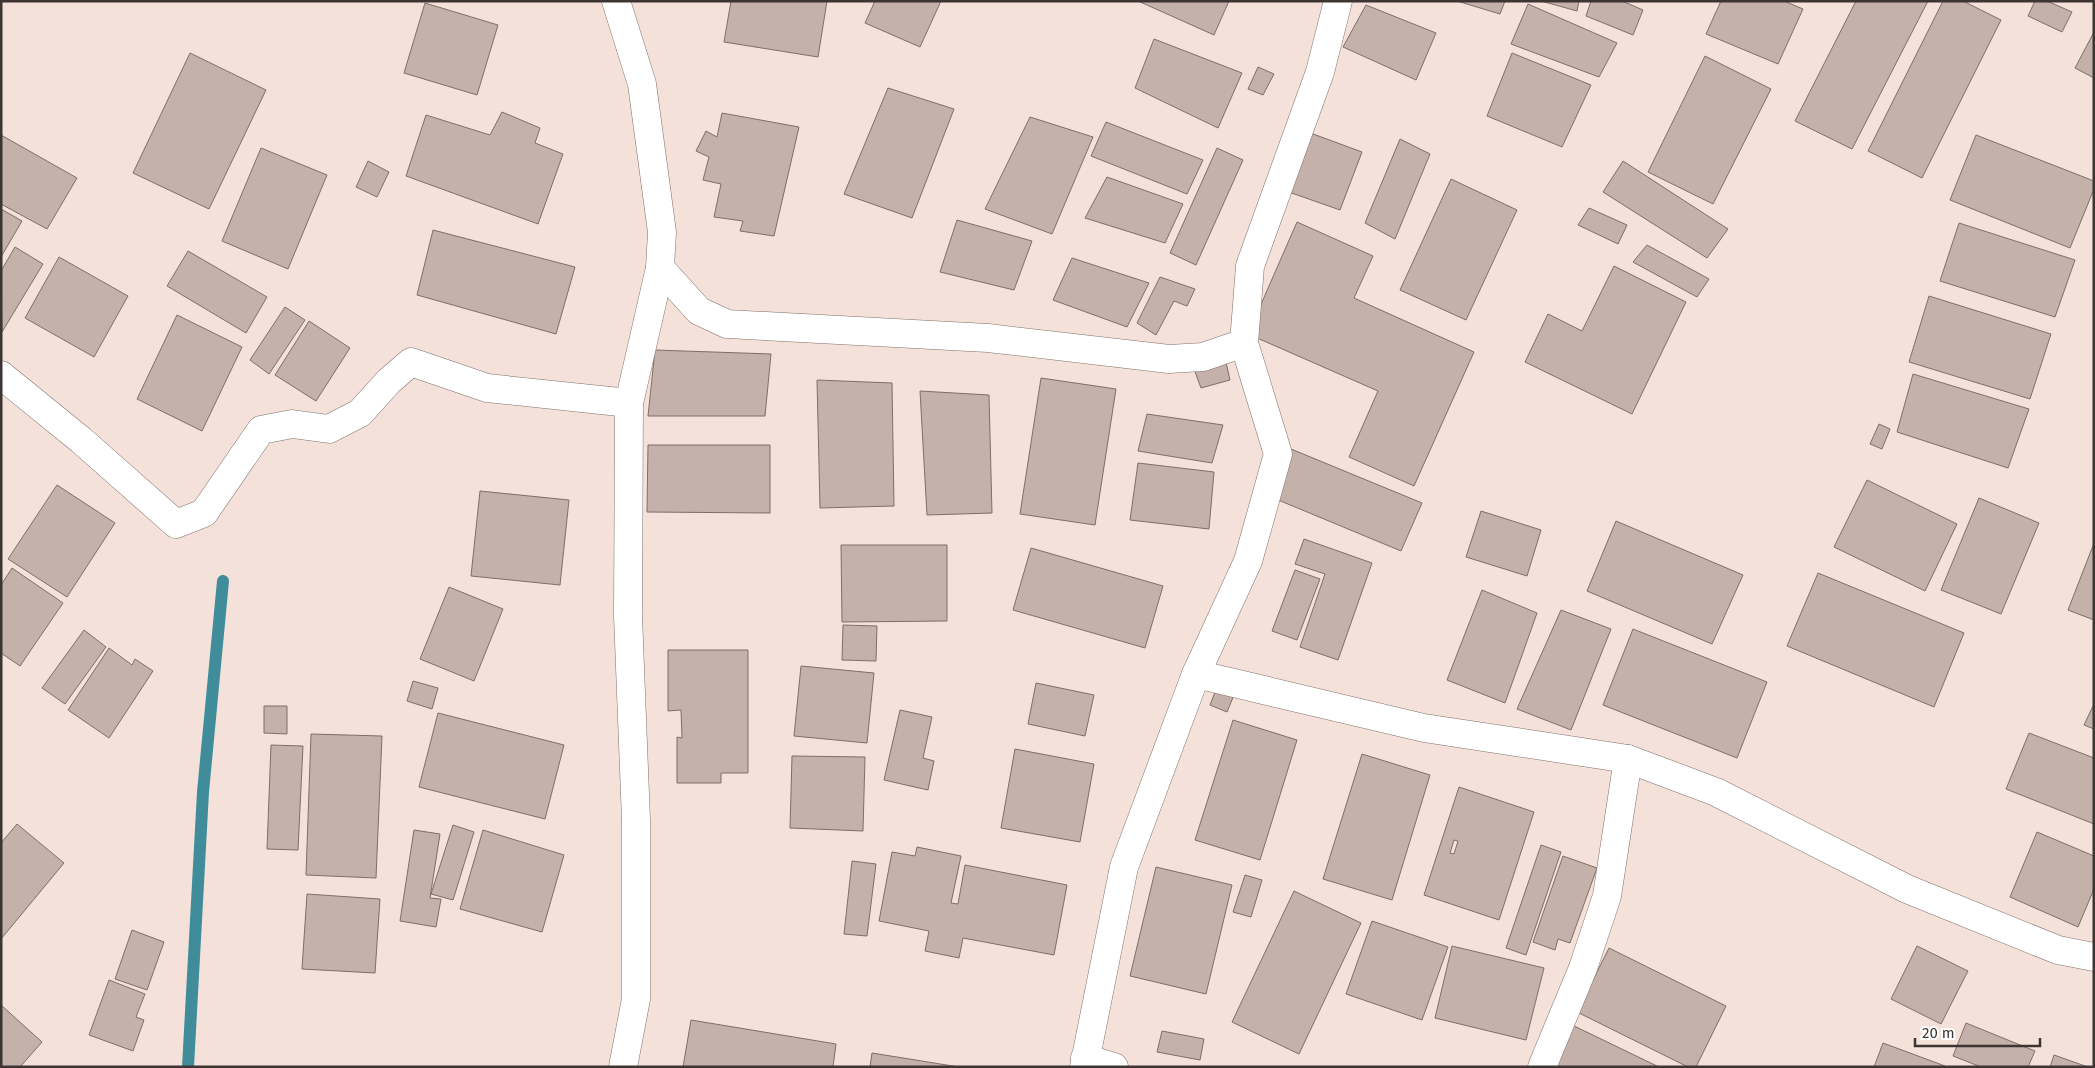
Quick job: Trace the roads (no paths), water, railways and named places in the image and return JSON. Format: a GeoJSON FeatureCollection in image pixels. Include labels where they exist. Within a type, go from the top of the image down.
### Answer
{"type":"FeatureCollection","features":[{"type":"Feature","properties":{"kind":"street"},"geometry":{"type":"LineString","coordinates":[[616,1],[642,84],[662,232],[660,268],[629,403],[628,616],[636,820],[636,999],[624,1067]]}},
{"type":"Feature","properties":{"kind":"street"},"geometry":{"type":"LineString","coordinates":[[1114,1067],[1085,1063],[1124,867],[1196,674],[1248,561],[1278,454],[1244,343],[1250,266],[1320,72],[1338,1]]}},
{"type":"Feature","properties":{"kind":"street"},"geometry":{"type":"LineString","coordinates":[[660,268],[698,311],[727,324],[988,338],[1169,359],[1203,357],[1244,343]]}},
{"type":"Feature","properties":{"kind":"street"},"geometry":{"type":"LineString","coordinates":[[1,374],[176,524],[204,514],[261,430],[292,424],[329,429],[360,412],[389,381],[411,362],[487,388],[629,403]]}},
{"type":"Feature","properties":{"kind":"street"},"geometry":{"type":"LineString","coordinates":[[1196,674],[1424,728],[1628,758],[1716,792],[1907,889],[2058,950],[2094,957]]}},
{"type":"Feature","properties":{"kind":"street"},"geometry":{"type":"LineString","coordinates":[[1542,1067],[1582,968],[1607,896],[1628,758]]}},
{"type":"Feature","properties":{"kind":"waterway"},"geometry":{"type":"LineString","coordinates":[[188,1067],[203,792],[223,581]]}}]}
